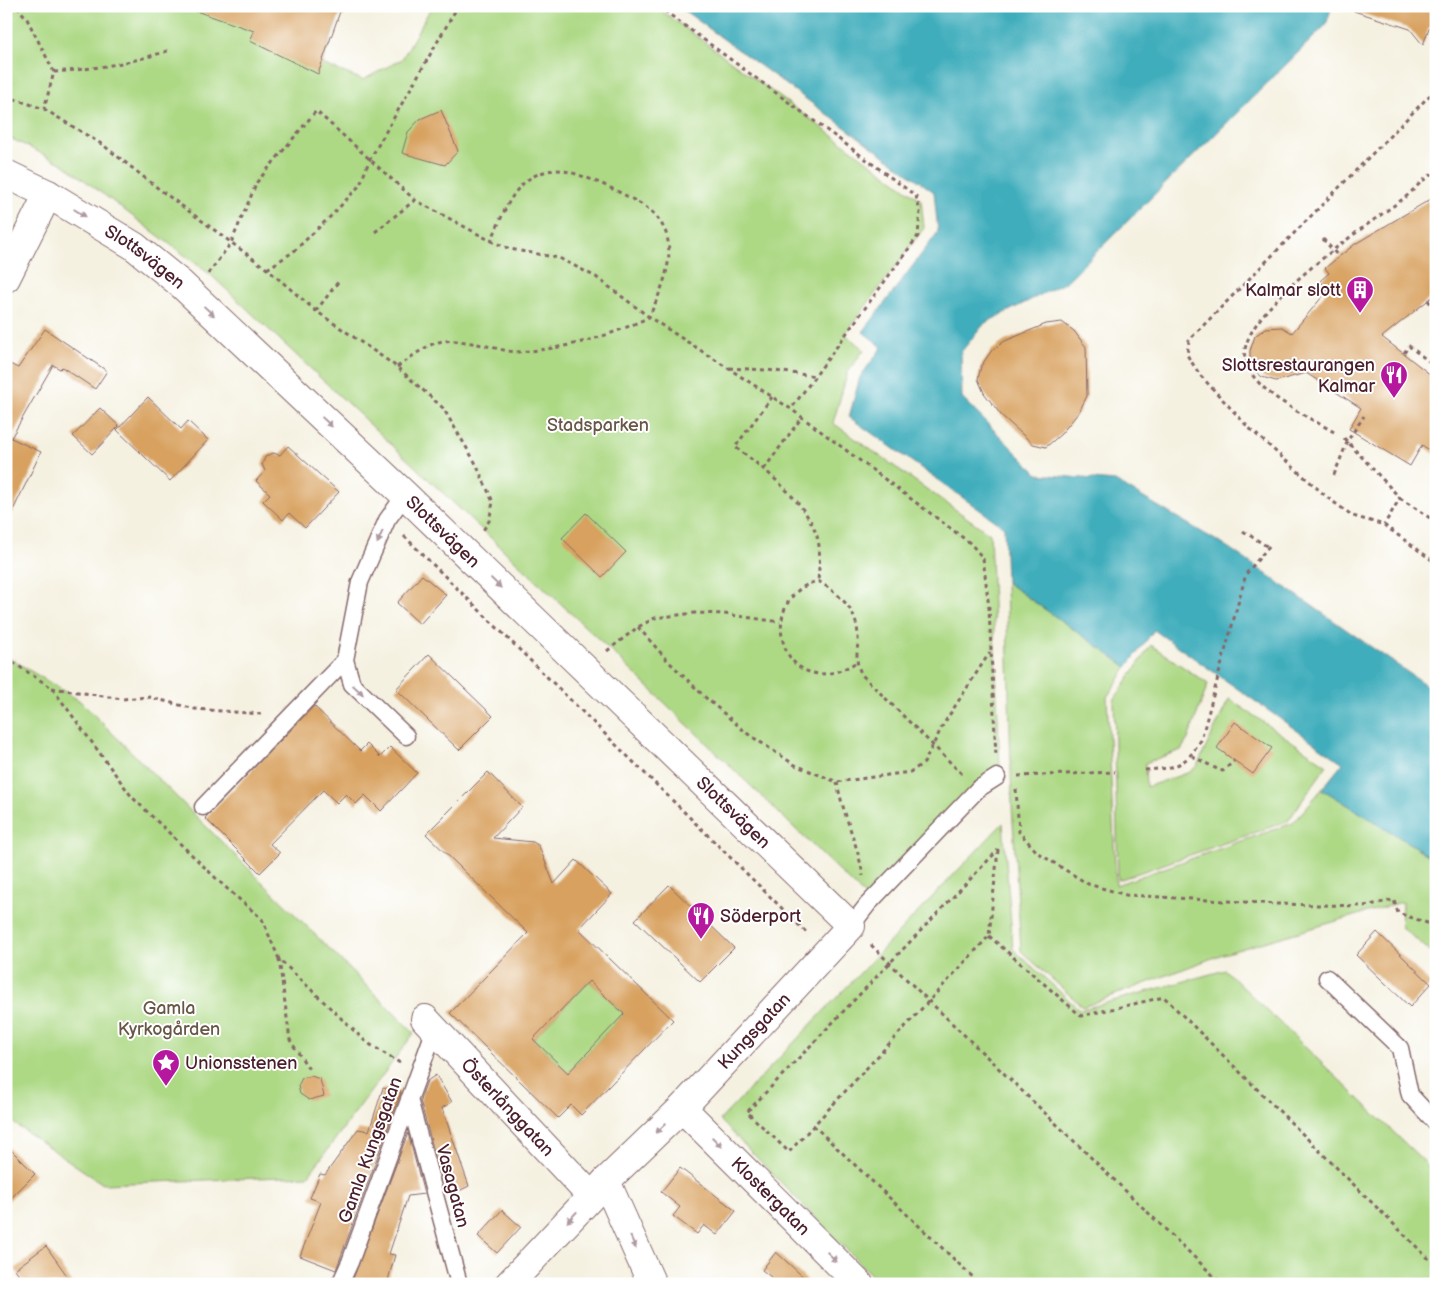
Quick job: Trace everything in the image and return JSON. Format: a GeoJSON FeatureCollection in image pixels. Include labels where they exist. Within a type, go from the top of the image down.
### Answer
{"type":"FeatureCollection","features":[{"type":"Feature","properties":{"kind":"street","name":"Slottsvägen"},"geometry":{"type":"LineString","coordinates":[[6,174],[48,194],[134,246],[182,284],[405,495],[850,926]]}},
{"type":"Feature","properties":{"kind":"street"},"geometry":{"type":"LineString","coordinates":[[6,278],[48,194]]}},
{"type":"Feature","properties":{"kind":"street","name":"Kungsgatan"},"geometry":{"type":"LineString","coordinates":[[509,1284],[599,1189],[682,1108],[850,926]]}},
{"type":"Feature","properties":{"kind":"street","name":"Österlånggatan"},"geometry":{"type":"LineString","coordinates":[[430,1024],[599,1189],[652,1284]]}},
{"type":"Feature","properties":{"kind":"street","name":"Klostergatan"},"geometry":{"type":"LineString","coordinates":[[682,1108],[859,1284]]}},
{"type":"Feature","properties":{"kind":"lane"},"geometry":{"type":"LineString","coordinates":[[405,495],[387,520],[360,582],[346,660],[352,684],[406,736]]}},
{"type":"Feature","properties":{"kind":"lane"},"geometry":{"type":"LineString","coordinates":[[202,807],[346,660]]}},
{"type":"Feature","properties":{"kind":"lane","name":"Kungsgatan"},"geometry":{"type":"LineString","coordinates":[[850,926],[868,904],[978,789],[1008,776]]}},
{"type":"Feature","properties":{"kind":"lane"},"geometry":{"type":"LineString","coordinates":[[1327,978],[1400,1048],[1410,1095],[1436,1123]]}},
{"type":"Feature","properties":{"kind":"lane","name":"Gamla Kungsgatan"},"geometry":{"type":"LineString","coordinates":[[340,1284],[350,1262],[419,1073],[430,1024]]}},
{"type":"Feature","properties":{"kind":"lane","name":"Vasagatan"},"geometry":{"type":"LineString","coordinates":[[409,1099],[458,1284]]}},
{"type":"Feature","properties":{"kind":"path"},"geometry":{"type":"LineString","coordinates":[[17,6],[27,19],[54,72],[44,109]]}},
{"type":"Feature","properties":{"kind":"path"},"geometry":{"type":"LineString","coordinates":[[267,269],[292,252],[334,214],[360,185],[369,161],[458,6]]}},
{"type":"Feature","properties":{"kind":"path"},"geometry":{"type":"LineString","coordinates":[[658,6],[916,196],[920,212],[918,236],[791,409]]}},
{"type":"Feature","properties":{"kind":"path"},"geometry":{"type":"LineString","coordinates":[[54,72],[88,70],[170,50]]}},
{"type":"Feature","properties":{"kind":"path"},"geometry":{"type":"LineString","coordinates":[[1436,89],[1189,340],[1187,355],[1200,375],[1248,427],[1328,498],[1353,516],[1384,525],[1436,562]]}},
{"type":"Feature","properties":{"kind":"path"},"geometry":{"type":"LineString","coordinates":[[6,96],[44,109],[103,145],[267,269],[316,311],[397,367],[443,408],[475,462],[493,502],[489,521],[480,534]]}},
{"type":"Feature","properties":{"kind":"path"},"geometry":{"type":"LineString","coordinates":[[206,276],[231,243],[257,182],[316,111],[369,161],[415,200],[491,241],[510,249],[559,258],[596,277],[649,317],[791,409],[970,543],[983,558],[989,608],[990,652],[1008,776],[1019,832],[1038,853],[1088,884],[1126,895],[1276,904],[1364,906],[1394,900],[1398,912],[1436,926]]}},
{"type":"Feature","properties":{"kind":"path"},"geometry":{"type":"LineString","coordinates":[[397,367],[437,341],[457,340],[515,352],[572,345],[608,336],[649,317],[660,293],[670,251],[666,232],[658,218],[633,200],[576,173],[557,170],[539,174],[526,181],[516,192],[491,241]]}},
{"type":"Feature","properties":{"kind":"path"},"geometry":{"type":"LineString","coordinates":[[1334,432],[1273,395],[1254,380],[1245,362],[1244,346],[1250,330],[1276,301],[1328,252],[1408,196],[1436,173]]}},
{"type":"Feature","properties":{"kind":"path"},"geometry":{"type":"LineString","coordinates":[[374,232],[415,200]]}},
{"type":"Feature","properties":{"kind":"path"},"geometry":{"type":"LineString","coordinates":[[1323,238],[1339,257]]}},
{"type":"Feature","properties":{"kind":"path"},"geometry":{"type":"LineString","coordinates":[[316,311],[338,282]]}},
{"type":"Feature","properties":{"kind":"path"},"geometry":{"type":"LineString","coordinates":[[1428,300],[1433,307]]}},
{"type":"Feature","properties":{"kind":"path"},"geometry":{"type":"LineString","coordinates":[[1404,353],[1410,346],[1436,367]]}},
{"type":"Feature","properties":{"kind":"path"},"geometry":{"type":"LineString","coordinates":[[728,368],[816,376]]}},
{"type":"Feature","properties":{"kind":"path"},"geometry":{"type":"LineString","coordinates":[[772,396],[735,447],[764,468],[803,511],[814,528],[819,544],[818,580]]}},
{"type":"Feature","properties":{"kind":"path"},"geometry":{"type":"LineString","coordinates":[[1334,475],[1348,440],[1364,416]]}},
{"type":"Feature","properties":{"kind":"path"},"geometry":{"type":"LineString","coordinates":[[764,468],[802,418]]}},
{"type":"Feature","properties":{"kind":"path"},"geometry":{"type":"LineString","coordinates":[[1344,438],[1348,440],[1400,498],[1436,522]]}},
{"type":"Feature","properties":{"kind":"path"},"geometry":{"type":"LineString","coordinates":[[1384,525],[1400,498]]}},
{"type":"Feature","properties":{"kind":"path"},"geometry":{"type":"LineString","coordinates":[[387,520],[826,952]]}},
{"type":"Feature","properties":{"kind":"path"},"geometry":{"type":"LineString","coordinates":[[1146,770],[1180,765],[1192,756],[1201,740],[1246,574],[1269,546],[1243,530]]}},
{"type":"Feature","properties":{"kind":"path"},"geometry":{"type":"LineString","coordinates":[[856,663],[840,672],[821,676],[804,671],[790,658],[783,642],[780,622],[794,594],[807,583],[818,580],[839,594],[852,612],[858,638],[856,663],[862,675],[901,711],[934,747],[978,789]]}},
{"type":"Feature","properties":{"kind":"path"},"geometry":{"type":"LineString","coordinates":[[606,652],[638,627],[655,618],[695,614],[724,614],[780,622]]}},
{"type":"Feature","properties":{"kind":"path"},"geometry":{"type":"LineString","coordinates":[[638,627],[667,660],[706,698],[748,734],[795,765],[838,782],[910,772],[924,763],[934,747],[943,725],[990,652]]}},
{"type":"Feature","properties":{"kind":"path"},"geometry":{"type":"LineString","coordinates":[[6,658],[52,688],[132,798],[224,886],[262,918],[279,959],[290,1040],[310,1071]]}},
{"type":"Feature","properties":{"kind":"path"},"geometry":{"type":"LineString","coordinates":[[52,688],[122,699],[149,697],[195,708],[246,714],[295,713]]}},
{"type":"Feature","properties":{"kind":"path"},"geometry":{"type":"LineString","coordinates":[[1192,756],[1219,770],[1223,770],[1234,761]]}},
{"type":"Feature","properties":{"kind":"path"},"geometry":{"type":"LineString","coordinates":[[1008,776],[1115,772]]}},
{"type":"Feature","properties":{"kind":"path"},"geometry":{"type":"LineString","coordinates":[[838,782],[840,801],[859,850],[868,904]]}},
{"type":"Feature","properties":{"kind":"path"},"geometry":{"type":"LineString","coordinates":[[998,850],[989,936],[789,1152],[747,1112],[890,962],[998,850]]}},
{"type":"Feature","properties":{"kind":"path"},"geometry":{"type":"LineString","coordinates":[[850,926],[890,962],[1222,1284]]}},
{"type":"Feature","properties":{"kind":"path"},"geometry":{"type":"LineString","coordinates":[[989,936],[1081,1016],[1164,997],[1436,1266]]}},
{"type":"Feature","properties":{"kind":"path"},"geometry":{"type":"LineString","coordinates":[[279,959],[366,1042],[419,1073]]}},
{"type":"Feature","properties":{"kind":"path"},"geometry":{"type":"LineString","coordinates":[[813,1125],[980,1284]]}},
{"type":"Feature","properties":{"kind":"green space","name":"Stadsparken"},"geometry":{"type":"Polygon","coordinates":[[[6,6],[342,6],[322,64],[363,80],[402,59],[432,6],[655,6],[921,200],[924,228],[845,334],[864,350],[848,371],[833,423],[990,534],[1000,768],[993,768],[869,900],[609,649],[211,275],[63,164],[6,136],[6,6]]]}},
{"type":"Feature","properties":{"kind":"green space"},"geometry":{"type":"Polygon","coordinates":[[[1006,582],[1127,667],[1107,697],[1116,885],[1293,823],[1322,789],[1436,860],[1436,956],[1401,927],[1402,902],[1223,954],[1083,1007],[1021,951],[1012,806],[1006,582]]]}},
{"type":"Feature","properties":{"kind":"green space"},"geometry":{"type":"Polygon","coordinates":[[[1151,645],[1208,684],[1188,739],[1181,750],[1145,763],[1146,787],[1190,772],[1197,766],[1229,699],[1327,765],[1288,821],[1118,880],[1114,700],[1151,645]]]}},
{"type":"Feature","properties":{"kind":"green space","name":"Gamla Kyrkogården"},"geometry":{"type":"Polygon","coordinates":[[[6,656],[80,701],[414,1033],[308,1176],[103,1184],[6,1118],[6,656]]]}},
{"type":"Feature","properties":{"kind":"green space"},"geometry":{"type":"Polygon","coordinates":[[[1003,823],[1013,949],[1080,1010],[1225,970],[1436,1173],[1436,1284],[880,1284],[720,1120],[1003,823]]]}},
{"type":"Feature","properties":{"kind":"green space"},"geometry":{"type":"Polygon","coordinates":[[[589,981],[624,1014],[568,1073],[533,1039],[589,981]]]}},
{"type":"Feature","properties":{"kind":"water"},"geometry":{"type":"Polygon","coordinates":[[[678,6],[1332,6],[1326,25],[1066,282],[985,323],[961,352],[962,398],[1038,474],[1115,481],[1229,548],[1436,692],[1436,860],[1322,789],[1343,763],[1154,630],[1127,667],[1006,582],[1004,527],[849,417],[860,377],[882,347],[863,332],[938,232],[934,192],[678,6]]]}},
{"type":"Feature","properties":{"kind":"building"},"geometry":{"type":"Polygon","coordinates":[[[194,6],[342,6],[318,74],[250,41],[254,31],[193,10],[194,6]]]}},
{"type":"Feature","properties":{"kind":"building"},"geometry":{"type":"Polygon","coordinates":[[[1355,6],[1436,6],[1436,26],[1429,28],[1423,45],[1410,29],[1354,11],[1355,6]]]}},
{"type":"Feature","properties":{"kind":"building"},"geometry":{"type":"Polygon","coordinates":[[[441,110],[458,151],[445,165],[402,153],[408,132],[420,119],[441,110]]]}},
{"type":"Feature","properties":{"kind":"building","name":"Kalmar slott"},"geometry":{"type":"Polygon","coordinates":[[[1436,196],[1436,294],[1382,337],[1436,379],[1436,455],[1422,445],[1410,466],[1349,429],[1361,408],[1306,373],[1276,381],[1262,377],[1250,366],[1250,351],[1255,336],[1266,328],[1282,327],[1292,333],[1328,290],[1320,281],[1329,273],[1325,268],[1355,244],[1436,196]]]}},
{"type":"Feature","properties":{"kind":"building"},"geometry":{"type":"Polygon","coordinates":[[[1062,322],[1074,331],[1086,347],[1087,396],[1079,412],[1061,434],[1046,447],[1033,444],[1001,415],[984,393],[978,379],[981,366],[992,350],[1005,341],[1046,324],[1062,322]]]}},
{"type":"Feature","properties":{"kind":"building"},"geometry":{"type":"Polygon","coordinates":[[[45,329],[107,371],[95,389],[62,367],[60,369],[53,365],[11,438],[41,452],[6,525],[6,362],[18,368],[45,329]]]}},
{"type":"Feature","properties":{"kind":"building"},"geometry":{"type":"Polygon","coordinates":[[[148,397],[181,429],[188,421],[208,440],[170,481],[117,430],[148,397]]]}},
{"type":"Feature","properties":{"kind":"building"},"geometry":{"type":"Polygon","coordinates":[[[100,408],[119,426],[92,454],[73,436],[100,408]]]}},
{"type":"Feature","properties":{"kind":"building"},"geometry":{"type":"Polygon","coordinates":[[[288,446],[339,492],[305,528],[289,513],[283,520],[263,501],[270,494],[256,481],[265,471],[262,464],[266,456],[273,453],[280,455],[288,446]]]}},
{"type":"Feature","properties":{"kind":"building"},"geometry":{"type":"Polygon","coordinates":[[[586,513],[626,552],[602,577],[562,538],[586,513]]]}},
{"type":"Feature","properties":{"kind":"building"},"geometry":{"type":"Polygon","coordinates":[[[422,575],[446,595],[420,624],[397,603],[422,575]]]}},
{"type":"Feature","properties":{"kind":"building"},"geometry":{"type":"Polygon","coordinates":[[[429,654],[493,716],[459,750],[396,689],[429,654]]]}},
{"type":"Feature","properties":{"kind":"building"},"geometry":{"type":"Polygon","coordinates":[[[314,706],[360,751],[367,744],[380,757],[390,747],[417,773],[381,811],[365,795],[356,804],[346,794],[337,803],[323,790],[270,844],[280,853],[260,873],[205,818],[314,706]]]}},
{"type":"Feature","properties":{"kind":"building"},"geometry":{"type":"Polygon","coordinates":[[[1235,722],[1272,748],[1253,774],[1217,748],[1235,722]]]}},
{"type":"Feature","properties":{"kind":"building"},"geometry":{"type":"Polygon","coordinates":[[[488,772],[522,807],[493,838],[533,842],[539,846],[554,884],[576,860],[612,894],[579,929],[673,1020],[581,1115],[571,1105],[558,1118],[450,1013],[528,933],[426,834],[488,772]],[[589,981],[533,1039],[568,1073],[624,1014],[589,981]]]}},
{"type":"Feature","properties":{"kind":"building"},"geometry":{"type":"Polygon","coordinates":[[[669,885],[734,948],[700,982],[635,920],[669,885]]]}},
{"type":"Feature","properties":{"kind":"building"},"geometry":{"type":"Polygon","coordinates":[[[1377,932],[1431,984],[1410,1007],[1356,955],[1377,932]]]}},
{"type":"Feature","properties":{"kind":"building"},"geometry":{"type":"Polygon","coordinates":[[[436,1075],[452,1102],[442,1108],[469,1186],[459,1191],[445,1192],[420,1100],[427,1081],[436,1075]]]}},
{"type":"Feature","properties":{"kind":"building"},"geometry":{"type":"Polygon","coordinates":[[[311,1076],[320,1079],[324,1096],[309,1100],[300,1094],[298,1086],[302,1078],[311,1076]]]}},
{"type":"Feature","properties":{"kind":"building"},"geometry":{"type":"Polygon","coordinates":[[[383,1088],[401,1092],[336,1270],[300,1256],[321,1202],[310,1198],[320,1174],[325,1175],[358,1129],[369,1131],[383,1088]]]}},
{"type":"Feature","properties":{"kind":"building"},"geometry":{"type":"Polygon","coordinates":[[[408,1133],[424,1194],[408,1196],[389,1254],[395,1255],[387,1284],[351,1284],[408,1133]]]}},
{"type":"Feature","properties":{"kind":"building"},"geometry":{"type":"Polygon","coordinates":[[[6,1145],[35,1174],[6,1203],[6,1145]]]}},
{"type":"Feature","properties":{"kind":"building"},"geometry":{"type":"Polygon","coordinates":[[[680,1168],[736,1211],[717,1235],[704,1225],[697,1234],[673,1216],[680,1207],[661,1192],[680,1168]]]}},
{"type":"Feature","properties":{"kind":"building"},"geometry":{"type":"Polygon","coordinates":[[[502,1210],[521,1227],[497,1253],[478,1236],[502,1210]]]}},
{"type":"Feature","properties":{"kind":"building"},"geometry":{"type":"Polygon","coordinates":[[[46,1246],[73,1284],[26,1284],[15,1269],[46,1246]]]}},
{"type":"Feature","properties":{"kind":"building"},"geometry":{"type":"Polygon","coordinates":[[[776,1252],[811,1284],[780,1284],[762,1270],[776,1252]]]}},
{"type":"Feature","properties":{"kind":"place","name":"Kalmar slott"},"geometry":{"type":"Point","coordinates":[1360,314]}},
{"type":"Feature","properties":{"kind":"place","name":"Slottsrestaurangen Kalmar"},"geometry":{"type":"Point","coordinates":[1394,399]}},
{"type":"Feature","properties":{"kind":"place","name":"Söderport"},"geometry":{"type":"Point","coordinates":[701,940]}},
{"type":"Feature","properties":{"kind":"place","name":"Unionsstenen"},"geometry":{"type":"Point","coordinates":[166,1087]}}]}
